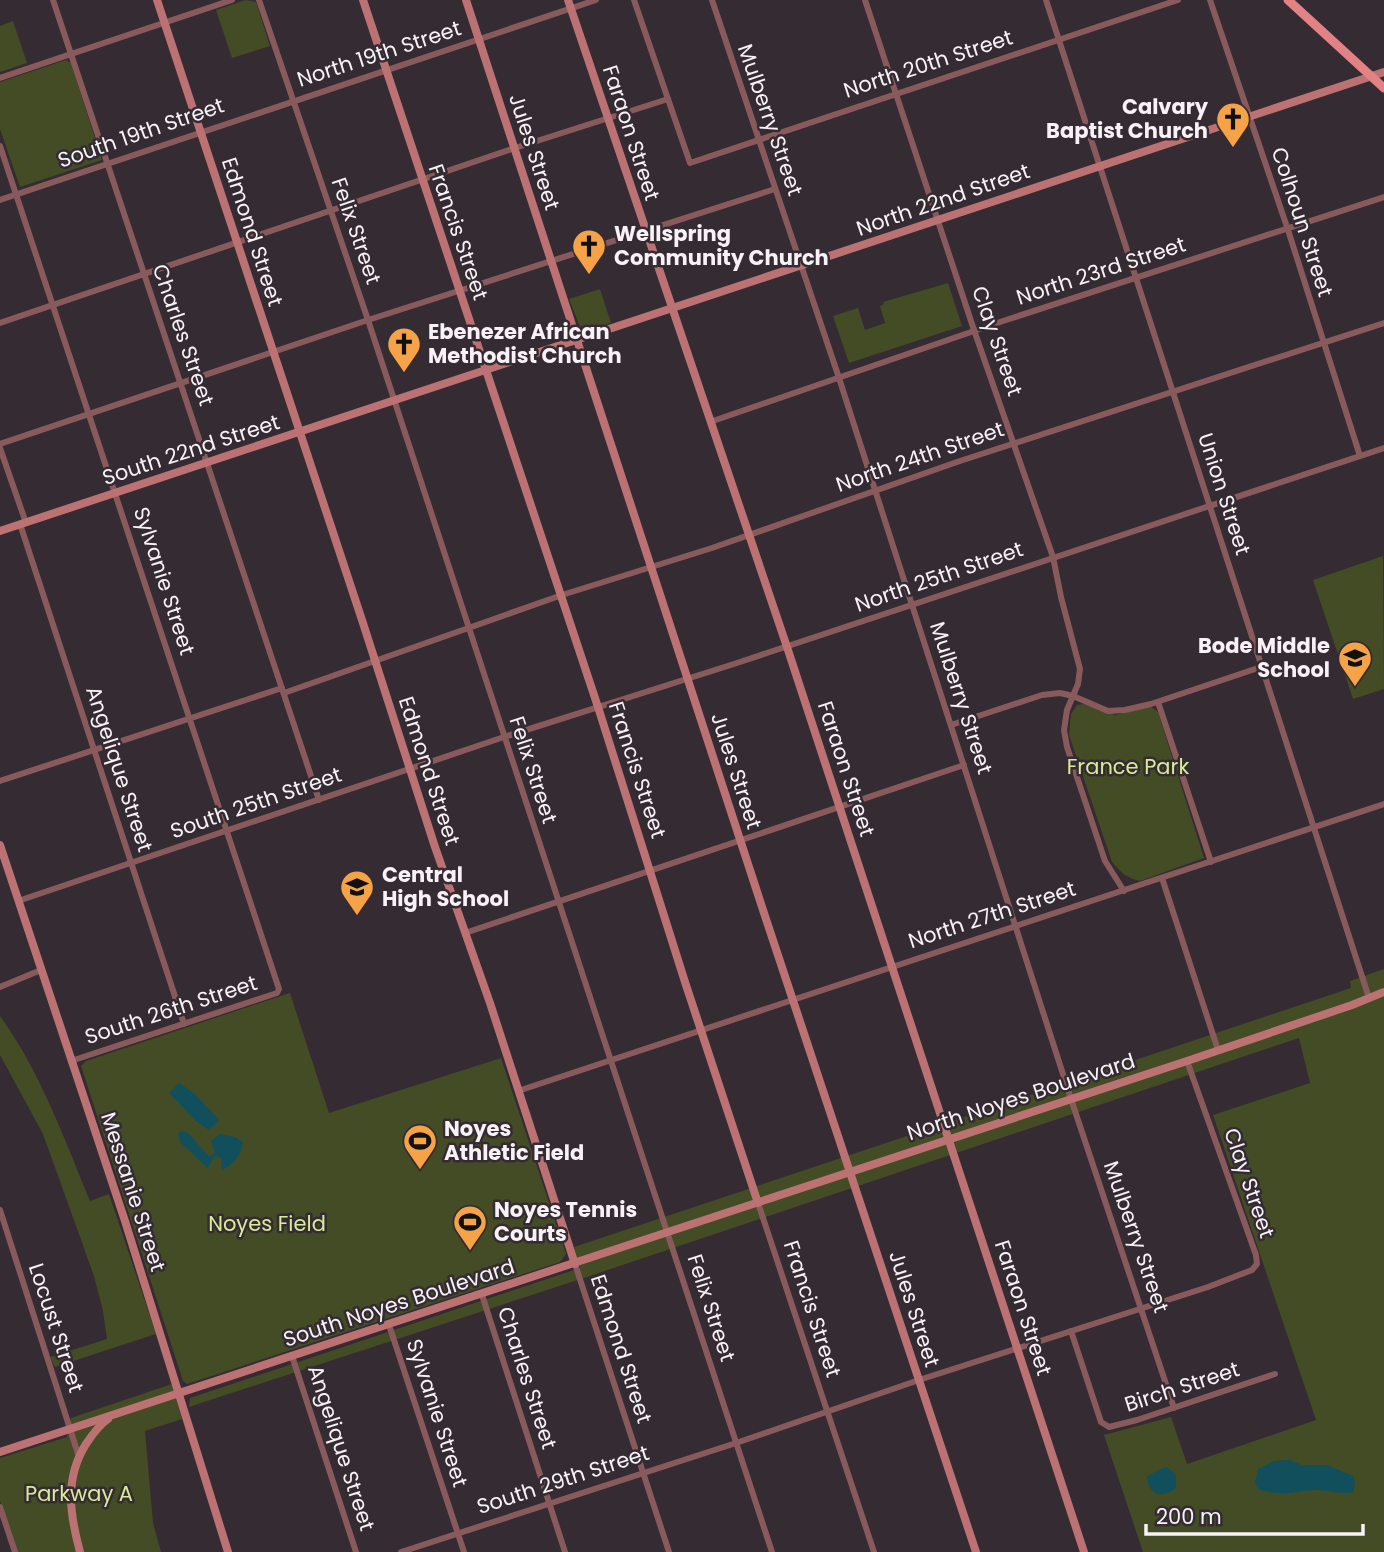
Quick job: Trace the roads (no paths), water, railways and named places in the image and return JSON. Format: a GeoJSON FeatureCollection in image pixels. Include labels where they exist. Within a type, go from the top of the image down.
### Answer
{"type":"FeatureCollection","features":[{"type":"Feature","properties":{"kind":"main road"},"geometry":{"type":"LineString","coordinates":[[1288,0],[1384,88]]}},
{"type":"Feature","properties":{"kind":"street","name":"Charles Street"},"geometry":{"type":"LineString","coordinates":[[53,0],[318,800]]}},
{"type":"Feature","properties":{"kind":"street","name":"Edmond Street"},"geometry":{"type":"LineString","coordinates":[[157,0],[669,1552]]}},
{"type":"Feature","properties":{"kind":"street"},"geometry":{"type":"LineString","coordinates":[[0,78],[232,0]]}},
{"type":"Feature","properties":{"kind":"street","name":"Felix Street"},"geometry":{"type":"LineString","coordinates":[[259,0],[368,320],[772,1552]]}},
{"type":"Feature","properties":{"kind":"street","name":"Francis Street"},"geometry":{"type":"LineString","coordinates":[[363,0],[562,596],[701,1030],[874,1552]]}},
{"type":"Feature","properties":{"kind":"street","name":"Jules Street"},"geometry":{"type":"LineString","coordinates":[[466,0],[976,1552]]}},
{"type":"Feature","properties":{"kind":"street","name":"North 19th Street"},"geometry":{"type":"LineString","coordinates":[[293,100],[479,39],[570,4],[596,0]]}},
{"type":"Feature","properties":{"kind":"street"},"geometry":{"type":"LineString","coordinates":[[0,323],[515,148],[668,99],[634,0]]}},
{"type":"Feature","properties":{"kind":"street","name":"Mulberry Street"},"geometry":{"type":"LineString","coordinates":[[712,0],[839,379],[1071,1099],[1174,1408]]}},
{"type":"Feature","properties":{"kind":"street","name":"Clay Street"},"geometry":{"type":"LineString","coordinates":[[865,0],[1053,558],[1080,669],[1067,710],[1064,730],[1074,770],[1105,860],[1124,891]]}},
{"type":"Feature","properties":{"kind":"street","name":"Union Street"},"geometry":{"type":"LineString","coordinates":[[1046,0],[1369,998]]}},
{"type":"Feature","properties":{"kind":"street","name":"North 20th Street"},"geometry":{"type":"LineString","coordinates":[[668,99],[690,163],[1178,0]]}},
{"type":"Feature","properties":{"kind":"street","name":"Colhoun Street"},"geometry":{"type":"LineString","coordinates":[[1210,0],[1288,230],[1360,456]]}},
{"type":"Feature","properties":{"kind":"street"},"geometry":{"type":"LineString","coordinates":[[1299,0],[1304,15]]}},
{"type":"Feature","properties":{"kind":"street","name":"Faraon Street"},"geometry":{"type":"LineString","coordinates":[[570,4],[671,310],[750,534],[1084,1552]]}},
{"type":"Feature","properties":{"kind":"street","name":"North 22nd Street"},"geometry":{"type":"LineString","coordinates":[[393,400],[1384,72]]}},
{"type":"Feature","properties":{"kind":"street","name":"South 19th Street"},"geometry":{"type":"LineString","coordinates":[[0,200],[293,100]]}},
{"type":"Feature","properties":{"kind":"street","name":"Sylvanie Street"},"geometry":{"type":"LineString","coordinates":[[0,146],[279,989]]}},
{"type":"Feature","properties":{"kind":"street"},"geometry":{"type":"LineString","coordinates":[[0,446],[368,320],[775,188]]}},
{"type":"Feature","properties":{"kind":"street","name":"North 23rd Street"},"geometry":{"type":"LineString","coordinates":[[710,422],[974,330],[1384,197]]}},
{"type":"Feature","properties":{"kind":"street","name":"North 24th Street"},"geometry":{"type":"LineString","coordinates":[[0,782],[283,691],[1014,444],[1384,323]]}},
{"type":"Feature","properties":{"kind":"street","name":"South 22nd Street"},"geometry":{"type":"LineString","coordinates":[[0,531],[393,400]]}},
{"type":"Feature","properties":{"kind":"street","name":"Angelique Street"},"geometry":{"type":"LineString","coordinates":[[0,446],[94,750],[184,1024]]}},
{"type":"Feature","properties":{"kind":"street","name":"North 25th Street"},"geometry":{"type":"LineString","coordinates":[[504,737],[787,647],[1384,448]]}},
{"type":"Feature","properties":{"kind":"street"},"geometry":{"type":"LineString","coordinates":[[951,725],[1042,695],[1060,693],[1073,695],[1114,712],[1158,702],[1261,667]]}},
{"type":"Feature","properties":{"kind":"street"},"geometry":{"type":"LineString","coordinates":[[1158,702],[1211,862]]}},
{"type":"Feature","properties":{"kind":"street","name":"South 25th Street"},"geometry":{"type":"LineString","coordinates":[[18,901],[504,737]]}},
{"type":"Feature","properties":{"kind":"street"},"geometry":{"type":"LineString","coordinates":[[465,933],[964,765]]}},
{"type":"Feature","properties":{"kind":"street","name":"North 27th Street"},"geometry":{"type":"LineString","coordinates":[[518,1091],[1384,804]]}},
{"type":"Feature","properties":{"kind":"street","name":"Messanie Street"},"geometry":{"type":"LineString","coordinates":[[0,845],[180,1394],[228,1552]]}},
{"type":"Feature","properties":{"kind":"street"},"geometry":{"type":"LineString","coordinates":[[1162,878],[1218,1050]]}},
{"type":"Feature","properties":{"kind":"street"},"geometry":{"type":"LineString","coordinates":[[0,987],[41,970]]}},
{"type":"Feature","properties":{"kind":"street","name":"South 26th Street"},"geometry":{"type":"LineString","coordinates":[[71,1061],[277,993],[279,989]]}},
{"type":"Feature","properties":{"kind":"street","name":"North Noyes Boulevard"},"geometry":{"type":"LineString","coordinates":[[668,1233],[1187,1061],[1384,992]]}},
{"type":"Feature","properties":{"kind":"street","name":"Clay Street"},"geometry":{"type":"LineString","coordinates":[[1187,1061],[1257,1264],[1252,1270],[1208,1287]]}},
{"type":"Feature","properties":{"kind":"street","name":"Locust Street"},"geometry":{"type":"LineString","coordinates":[[0,1210],[79,1457]]}},
{"type":"Feature","properties":{"kind":"street","name":"South Noyes Boulevard"},"geometry":{"type":"LineString","coordinates":[[0,1452],[668,1233]]}},
{"type":"Feature","properties":{"kind":"street","name":"South 29th Street"},"geometry":{"type":"LineString","coordinates":[[401,1552],[1208,1287]]}},
{"type":"Feature","properties":{"kind":"street","name":"Charles Street"},"geometry":{"type":"LineString","coordinates":[[482,1295],[565,1552]]}},
{"type":"Feature","properties":{"kind":"street","name":"Sylvanie Street"},"geometry":{"type":"LineString","coordinates":[[389,1325],[464,1552]]}},
{"type":"Feature","properties":{"kind":"street","name":"Birch Street"},"geometry":{"type":"LineString","coordinates":[[1071,1331],[1101,1422],[1110,1427],[1275,1374]]}},
{"type":"Feature","properties":{"kind":"street","name":"Angelique Street"},"geometry":{"type":"LineString","coordinates":[[292,1356],[356,1552]]}},
{"type":"Feature","properties":{"kind":"street"},"geometry":{"type":"LineString","coordinates":[[80,1552],[71,1516],[72,1480],[79,1457],[104,1422],[117,1414]]}},
{"type":"Feature","properties":{"kind":"street"},"geometry":{"type":"LineString","coordinates":[[0,1507],[15,1552]]}},
{"type":"Feature","properties":{"kind":"water"},"geometry":{"type":"Polygon","coordinates":[[[179,1083],[195,1094],[219,1120],[209,1130],[197,1122],[169,1093],[179,1083]]]}},
{"type":"Feature","properties":{"kind":"water"},"geometry":{"type":"Polygon","coordinates":[[[181,1131],[187,1132],[209,1156],[215,1153],[211,1141],[219,1134],[235,1137],[243,1142],[241,1151],[226,1168],[222,1170],[221,1158],[217,1156],[208,1168],[180,1142],[178,1134],[181,1131]]]}},
{"type":"Feature","properties":{"kind":"water"},"geometry":{"type":"Polygon","coordinates":[[[1289,1460],[1302,1465],[1327,1465],[1353,1476],[1353,1492],[1314,1490],[1281,1493],[1258,1489],[1255,1482],[1258,1469],[1274,1461],[1289,1460]]]}},
{"type":"Feature","properties":{"kind":"water"},"geometry":{"type":"Polygon","coordinates":[[[1166,1467],[1176,1474],[1176,1488],[1166,1493],[1157,1493],[1150,1487],[1147,1476],[1166,1467]]]}},
{"type":"Feature","properties":{"kind":"place","name":"Calvary Baptist Church"},"geometry":{"type":"Point","coordinates":[1233,149]}},
{"type":"Feature","properties":{"kind":"place","name":"Wellspring Community Church"},"geometry":{"type":"Point","coordinates":[589,276]}},
{"type":"Feature","properties":{"kind":"place","name":"Ebenezer African Methodist Church"},"geometry":{"type":"Point","coordinates":[404,374]}},
{"type":"Feature","properties":{"kind":"place","name":"Bode Middle School"},"geometry":{"type":"Point","coordinates":[1355,688]}},
{"type":"Feature","properties":{"kind":"place","name":"Central High School"},"geometry":{"type":"Point","coordinates":[357,917]}},
{"type":"Feature","properties":{"kind":"place","name":"Noyes Athletic Field"},"geometry":{"type":"Point","coordinates":[420,1171]}},
{"type":"Feature","properties":{"kind":"place","name":"Noyes Tennis Courts"},"geometry":{"type":"Point","coordinates":[470,1252]}},
{"type":"Feature","properties":{"kind":"park label","name":"France Park"},"geometry":{"type":"Point","coordinates":[1128,767]}},
{"type":"Feature","properties":{"kind":"park label","name":"Noyes Field"},"geometry":{"type":"Point","coordinates":[267,1224]}},
{"type":"Feature","properties":{"kind":"park label","name":"Parkway A"},"geometry":{"type":"Point","coordinates":[79,1494]}}]}
